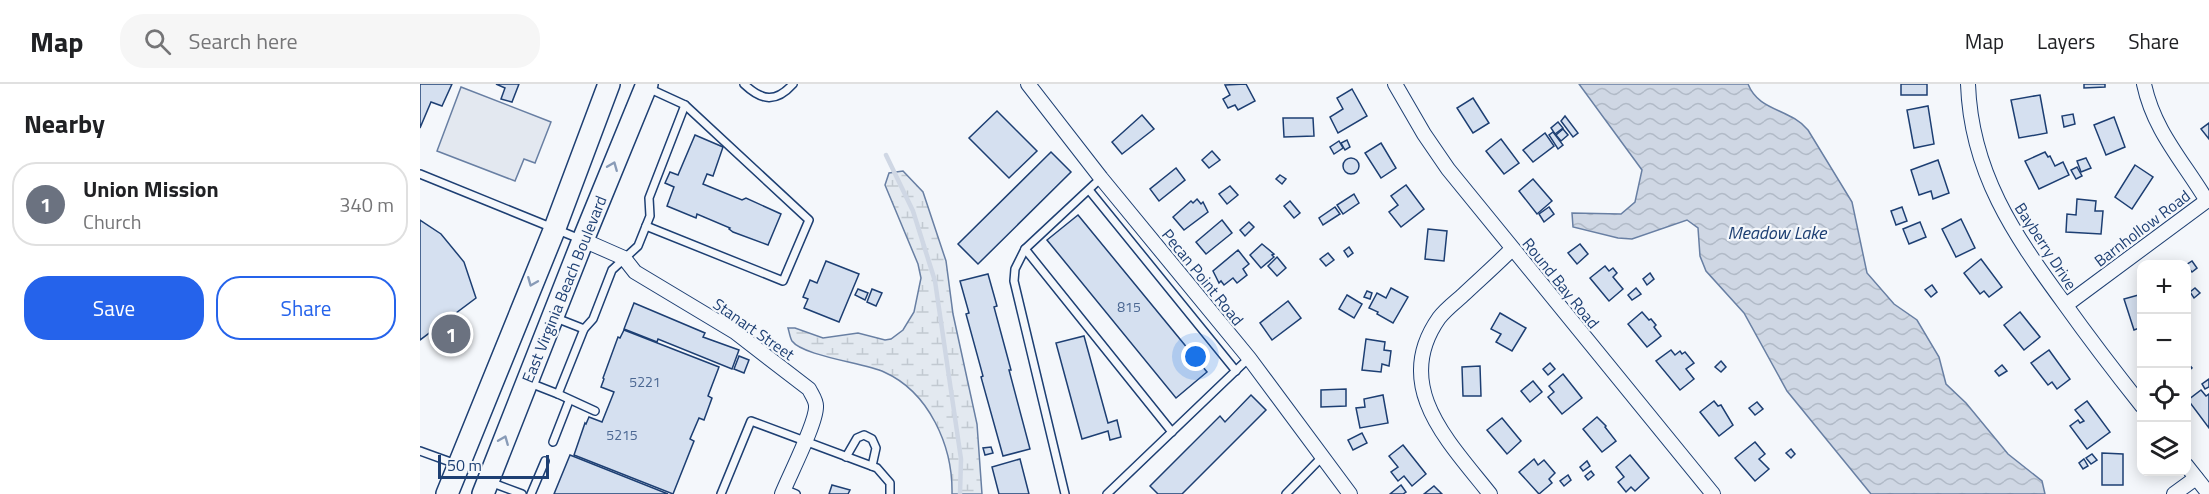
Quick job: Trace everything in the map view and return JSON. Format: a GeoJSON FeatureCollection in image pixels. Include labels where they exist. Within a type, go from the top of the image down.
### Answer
{"type":"FeatureCollection","features":[{"type":"Feature","properties":{"kind":"main road","name":"East Virginia Beach Boulevard"},"geometry":{"type":"LineString","coordinates":[[447,494],[555,228],[609,84]]}},
{"type":"Feature","properties":{"kind":"main road","name":"East Virginia Beach Boulevard"},"geometry":{"type":"LineString","coordinates":[[485,487],[646,86]]}},
{"type":"Feature","properties":{"kind":"street","name":"Pecan Point Road"},"geometry":{"type":"LineString","coordinates":[[1028,84],[1101,178],[1249,358],[1350,494]]}},
{"type":"Feature","properties":{"kind":"street","name":"Round Bay Road"},"geometry":{"type":"LineString","coordinates":[[1395,84],[1424,134],[1449,169],[1713,494]]}},
{"type":"Feature","properties":{"kind":"street","name":"Bayberry Drive"},"geometry":{"type":"LineString","coordinates":[[1968,84],[1975,136],[1987,176],[1998,202],[2025,250],[2137,399]]}},
{"type":"Feature","properties":{"kind":"street"},"geometry":{"type":"LineString","coordinates":[[2144,84],[2148,102],[2159,128],[2208,200]]}},
{"type":"Feature","properties":{"kind":"street","name":"Barnhollow Road"},"geometry":{"type":"LineString","coordinates":[[2066,305],[2208,200]]}},
{"type":"Feature","properties":{"kind":"street","name":"Stanart Street"},"geometry":{"type":"LineString","coordinates":[[583,240],[624,258],[635,272],[735,332],[809,389],[816,408],[787,492]]}},
{"type":"Feature","properties":{"kind":"street"},"geometry":{"type":"LineString","coordinates":[[1490,494],[1437,426],[1427,407],[1422,390],[1420,369],[1429,334],[1440,316],[1512,249]]}},
{"type":"Feature","properties":{"kind":"street"},"geometry":{"type":"LineString","coordinates":[[2191,471],[2209,494]]}},
{"type":"Feature","properties":{"kind":"street"},"geometry":{"type":"LineString","coordinates":[[2174,494],[2196,478]]}},
{"type":"Feature","properties":{"kind":"lane"},"geometry":{"type":"LineString","coordinates":[[744,84],[766,98],[784,94],[793,84]]}},
{"type":"Feature","properties":{"kind":"lane"},"geometry":{"type":"LineString","coordinates":[[646,86],[685,105],[809,220],[783,281],[646,226]]}},
{"type":"Feature","properties":{"kind":"lane"},"geometry":{"type":"LineString","coordinates":[[558,394],[584,329],[593,319],[612,270],[638,246],[650,216],[649,198],[685,105]]}},
{"type":"Feature","properties":{"kind":"lane"},"geometry":{"type":"LineString","coordinates":[[420,174],[583,240]]}},
{"type":"Feature","properties":{"kind":"lane"},"geometry":{"type":"LineString","coordinates":[[1065,494],[1014,281],[1015,269],[1025,249],[1101,178]]}},
{"type":"Feature","properties":{"kind":"lane"},"geometry":{"type":"LineString","coordinates":[[1089,189],[1236,371]]}},
{"type":"Feature","properties":{"kind":"lane"},"geometry":{"type":"LineString","coordinates":[[1025,249],[1172,432]]}},
{"type":"Feature","properties":{"kind":"lane"},"geometry":{"type":"LineString","coordinates":[[552,317],[584,329]]}},
{"type":"Feature","properties":{"kind":"lane"},"geometry":{"type":"LineString","coordinates":[[1107,494],[1249,358]]}},
{"type":"Feature","properties":{"kind":"lane"},"geometry":{"type":"LineString","coordinates":[[527,382],[595,411]]}},
{"type":"Feature","properties":{"kind":"lane"},"geometry":{"type":"LineString","coordinates":[[553,442],[569,401]]}},
{"type":"Feature","properties":{"kind":"lane"},"geometry":{"type":"LineString","coordinates":[[721,494],[751,421],[877,468],[890,483],[890,494]]}},
{"type":"Feature","properties":{"kind":"lane"},"geometry":{"type":"LineString","coordinates":[[846,456],[857,438],[864,435],[872,439],[876,448],[872,466]]}},
{"type":"Feature","properties":{"kind":"lane"},"geometry":{"type":"LineString","coordinates":[[420,451],[459,465]]}},
{"type":"Feature","properties":{"kind":"lane"},"geometry":{"type":"LineString","coordinates":[[1286,494],[1322,457]]}},
{"type":"Feature","properties":{"kind":"lane"},"geometry":{"type":"LineString","coordinates":[[531,494],[545,461]]}},
{"type":"Feature","properties":{"kind":"lane"},"geometry":{"type":"LineString","coordinates":[[485,487],[522,494]]}},
{"type":"Feature","properties":{"kind":"green space"},"geometry":{"type":"Polygon","coordinates":[[[903,171],[923,192],[946,261],[953,314],[977,424],[982,494],[952,494],[948,458],[935,422],[926,407],[900,381],[884,372],[863,365],[808,351],[792,341],[788,328],[795,328],[823,338],[858,333],[885,340],[891,339],[903,330],[914,312],[921,278],[918,264],[885,185],[889,173],[903,171]]]}},
{"type":"Feature","properties":{"kind":"shaded area"},"geometry":{"type":"Polygon","coordinates":[[[461,87],[551,122],[535,163],[524,159],[515,181],[437,151],[461,87]]]}},
{"type":"Feature","properties":{"kind":"water","name":"Meadow Lake"},"geometry":{"type":"Polygon","coordinates":[[[1579,84],[1748,84],[1759,100],[1801,123],[1808,130],[1852,202],[1867,273],[1894,304],[1917,320],[1939,357],[1946,384],[1966,403],[2008,454],[2042,481],[2045,494],[1871,494],[1787,391],[1744,313],[1706,271],[1700,256],[1698,228],[1687,220],[1632,239],[1618,238],[1573,227],[1572,213],[1621,214],[1635,202],[1642,170],[1579,84]]]}},
{"type":"Feature","properties":{"kind":"building"},"geometry":{"type":"Polygon","coordinates":[[[420,84],[452,84],[442,106],[431,102],[420,128],[420,84]]]}},
{"type":"Feature","properties":{"kind":"building"},"geometry":{"type":"Polygon","coordinates":[[[496,84],[519,84],[512,102],[501,99],[505,88],[496,84]]]}},
{"type":"Feature","properties":{"kind":"building"},"geometry":{"type":"Polygon","coordinates":[[[1246,84],[1255,101],[1238,110],[1235,105],[1228,108],[1223,99],[1230,95],[1225,85],[1246,84]]]}},
{"type":"Feature","properties":{"kind":"building"},"geometry":{"type":"Polygon","coordinates":[[[1901,84],[1927,84],[1927,95],[1901,95],[1901,84]]]}},
{"type":"Feature","properties":{"kind":"building"},"geometry":{"type":"Polygon","coordinates":[[[2084,84],[2105,84],[2105,87],[2084,88],[2084,84]]]}},
{"type":"Feature","properties":{"kind":"building"},"geometry":{"type":"Polygon","coordinates":[[[1352,89],[1367,116],[1338,133],[1330,117],[1343,109],[1337,98],[1352,89]]]}},
{"type":"Feature","properties":{"kind":"building"},"geometry":{"type":"Polygon","coordinates":[[[2040,95],[2047,133],[2019,138],[2011,100],[2040,95]]]}},
{"type":"Feature","properties":{"kind":"building"},"geometry":{"type":"Polygon","coordinates":[[[1473,98],[1489,123],[1473,133],[1457,108],[1473,98]]]}},
{"type":"Feature","properties":{"kind":"building"},"geometry":{"type":"Polygon","coordinates":[[[1928,106],[1934,144],[1914,148],[1907,110],[1928,106]]]}},
{"type":"Feature","properties":{"kind":"building"},"geometry":{"type":"Polygon","coordinates":[[[997,111],[1037,151],[1009,178],[969,138],[997,111]]]}},
{"type":"Feature","properties":{"kind":"building"},"geometry":{"type":"Polygon","coordinates":[[[2073,114],[2075,124],[2064,127],[2062,116],[2073,114]]]}},
{"type":"Feature","properties":{"kind":"building"},"geometry":{"type":"Polygon","coordinates":[[[1142,115],[1154,129],[1122,154],[1112,142],[1142,115]]]}},
{"type":"Feature","properties":{"kind":"building"},"geometry":{"type":"Polygon","coordinates":[[[1565,116],[1578,133],[1573,137],[1561,121],[1565,116]]]}},
{"type":"Feature","properties":{"kind":"building"},"geometry":{"type":"Polygon","coordinates":[[[2114,117],[2125,147],[2106,155],[2094,125],[2114,117]]]}},
{"type":"Feature","properties":{"kind":"building"},"geometry":{"type":"Polygon","coordinates":[[[1283,118],[1313,118],[1314,136],[1284,137],[1283,118]]]}},
{"type":"Feature","properties":{"kind":"building"},"geometry":{"type":"Polygon","coordinates":[[[1558,122],[1563,128],[1555,134],[1551,128],[1558,122]]]}},
{"type":"Feature","properties":{"kind":"building"},"geometry":{"type":"Polygon","coordinates":[[[2209,123],[2209,139],[2201,129],[2209,123]]]}},
{"type":"Feature","properties":{"kind":"building"},"geometry":{"type":"Polygon","coordinates":[[[1563,129],[1568,135],[1561,141],[1556,135],[1563,129]]]}},
{"type":"Feature","properties":{"kind":"building"},"geometry":{"type":"Polygon","coordinates":[[[1553,132],[1563,145],[1558,149],[1549,135],[1553,132]]]}},
{"type":"Feature","properties":{"kind":"building"},"geometry":{"type":"Polygon","coordinates":[[[1545,133],[1554,146],[1533,162],[1523,150],[1545,133]]]}},
{"type":"Feature","properties":{"kind":"building"},"geometry":{"type":"Polygon","coordinates":[[[695,135],[723,147],[713,176],[707,174],[703,184],[742,200],[746,198],[781,214],[768,245],[733,232],[730,228],[697,214],[696,218],[667,206],[674,187],[665,183],[670,172],[678,175],[695,135]]]}},
{"type":"Feature","properties":{"kind":"building"},"geometry":{"type":"Polygon","coordinates":[[[1501,139],[1519,163],[1504,174],[1486,151],[1501,139]]]}},
{"type":"Feature","properties":{"kind":"building"},"geometry":{"type":"Polygon","coordinates":[[[1347,140],[1350,147],[1345,150],[1341,143],[1347,140]]]}},
{"type":"Feature","properties":{"kind":"building"},"geometry":{"type":"Polygon","coordinates":[[[1339,141],[1343,148],[1334,154],[1330,147],[1339,141]]]}},
{"type":"Feature","properties":{"kind":"building"},"geometry":{"type":"Polygon","coordinates":[[[1381,143],[1396,168],[1381,178],[1365,153],[1381,143]]]}},
{"type":"Feature","properties":{"kind":"building"},"geometry":{"type":"Polygon","coordinates":[[[1212,151],[1220,160],[1209,168],[1202,160],[1212,151]]]}},
{"type":"Feature","properties":{"kind":"building"},"geometry":{"type":"Polygon","coordinates":[[[1051,152],[1071,172],[978,264],[958,244],[1051,152]]]}},
{"type":"Feature","properties":{"kind":"building"},"geometry":{"type":"Polygon","coordinates":[[[2045,152],[2055,166],[2063,162],[2069,175],[2039,189],[2025,161],[2045,152]]]}},
{"type":"Feature","properties":{"kind":"building"},"geometry":{"type":"Polygon","coordinates":[[[1348,158],[1354,158],[1359,166],[1357,172],[1348,174],[1343,169],[1343,163],[1348,158]]]}},
{"type":"Feature","properties":{"kind":"building"},"geometry":{"type":"Polygon","coordinates":[[[2086,158],[2091,168],[2081,172],[2077,161],[2086,158]]]}},
{"type":"Feature","properties":{"kind":"building"},"geometry":{"type":"Polygon","coordinates":[[[1938,160],[1949,193],[1933,199],[1931,191],[1919,195],[1911,170],[1938,160]]]}},
{"type":"Feature","properties":{"kind":"building"},"geometry":{"type":"Polygon","coordinates":[[[2135,165],[2153,177],[2132,209],[2115,197],[2135,165]]]}},
{"type":"Feature","properties":{"kind":"building"},"geometry":{"type":"Polygon","coordinates":[[[2077,167],[2082,176],[2076,179],[2071,170],[2077,167]]]}},
{"type":"Feature","properties":{"kind":"building"},"geometry":{"type":"Polygon","coordinates":[[[1176,168],[1185,180],[1159,201],[1150,189],[1176,168]]]}},
{"type":"Feature","properties":{"kind":"building"},"geometry":{"type":"Polygon","coordinates":[[[1280,175],[1286,179],[1282,184],[1276,179],[1280,175]]]}},
{"type":"Feature","properties":{"kind":"building"},"geometry":{"type":"Polygon","coordinates":[[[1533,179],[1552,201],[1537,214],[1519,191],[1533,179]]]}},
{"type":"Feature","properties":{"kind":"building"},"geometry":{"type":"Polygon","coordinates":[[[1406,185],[1424,209],[1401,227],[1389,212],[1398,205],[1391,196],[1406,185]]]}},
{"type":"Feature","properties":{"kind":"building"},"geometry":{"type":"Polygon","coordinates":[[[1230,186],[1238,195],[1227,204],[1219,194],[1230,186]]]}},
{"type":"Feature","properties":{"kind":"building"},"geometry":{"type":"Polygon","coordinates":[[[1354,194],[1359,203],[1343,214],[1337,205],[1354,194]]]}},
{"type":"Feature","properties":{"kind":"building"},"geometry":{"type":"Polygon","coordinates":[[[1197,199],[1201,204],[1203,202],[1208,212],[1184,230],[1173,217],[1191,201],[1193,203],[1197,199]]]}},
{"type":"Feature","properties":{"kind":"building"},"geometry":{"type":"Polygon","coordinates":[[[2077,199],[2096,201],[2095,211],[2103,211],[2101,234],[2066,232],[2067,214],[2076,215],[2077,199]]]}},
{"type":"Feature","properties":{"kind":"building"},"geometry":{"type":"Polygon","coordinates":[[[1290,201],[1300,213],[1294,218],[1284,206],[1290,201]]]}},
{"type":"Feature","properties":{"kind":"building"},"geometry":{"type":"Polygon","coordinates":[[[1335,207],[1340,214],[1323,225],[1319,218],[1335,207]]]}},
{"type":"Feature","properties":{"kind":"building"},"geometry":{"type":"Polygon","coordinates":[[[1549,207],[1554,214],[1544,222],[1539,214],[1549,207]]]}},
{"type":"Feature","properties":{"kind":"building"},"geometry":{"type":"Polygon","coordinates":[[[1902,207],[1907,221],[1896,225],[1891,211],[1902,207]]]}},
{"type":"Feature","properties":{"kind":"building"},"geometry":{"type":"Polygon","coordinates":[[[1078,215],[1207,372],[1176,398],[1047,240],[1078,215]]]}},
{"type":"Feature","properties":{"kind":"building"},"geometry":{"type":"Polygon","coordinates":[[[1961,219],[1975,248],[1956,257],[1942,229],[1961,219]]]}},
{"type":"Feature","properties":{"kind":"building"},"geometry":{"type":"Polygon","coordinates":[[[420,220],[441,234],[464,262],[476,298],[420,340],[420,220]]]}},
{"type":"Feature","properties":{"kind":"building"},"geometry":{"type":"Polygon","coordinates":[[[1222,220],[1232,233],[1206,254],[1196,242],[1222,220]]]}},
{"type":"Feature","properties":{"kind":"building"},"geometry":{"type":"Polygon","coordinates":[[[1249,222],[1254,227],[1245,236],[1240,230],[1249,222]]]}},
{"type":"Feature","properties":{"kind":"building"},"geometry":{"type":"Polygon","coordinates":[[[1920,222],[1926,237],[1909,244],[1903,229],[1920,222]]]}},
{"type":"Feature","properties":{"kind":"building"},"geometry":{"type":"Polygon","coordinates":[[[1428,229],[1447,231],[1444,261],[1425,259],[1428,229]]]}},
{"type":"Feature","properties":{"kind":"building"},"geometry":{"type":"Polygon","coordinates":[[[1262,244],[1274,254],[1272,255],[1274,257],[1261,268],[1250,255],[1262,244]]]}},
{"type":"Feature","properties":{"kind":"building"},"geometry":{"type":"Polygon","coordinates":[[[1580,244],[1588,254],[1577,264],[1568,253],[1580,244]]]}},
{"type":"Feature","properties":{"kind":"building"},"geometry":{"type":"Polygon","coordinates":[[[1349,247],[1353,253],[1348,257],[1344,251],[1349,247]]]}},
{"type":"Feature","properties":{"kind":"building"},"geometry":{"type":"Polygon","coordinates":[[[1238,250],[1249,264],[1243,269],[1247,275],[1237,283],[1233,278],[1224,285],[1221,281],[1219,283],[1213,271],[1238,250]]]}},
{"type":"Feature","properties":{"kind":"building"},"geometry":{"type":"Polygon","coordinates":[[[1328,253],[1334,260],[1326,266],[1320,259],[1328,253]]]}},
{"type":"Feature","properties":{"kind":"building"},"geometry":{"type":"Polygon","coordinates":[[[1277,257],[1286,268],[1277,276],[1268,266],[1277,257]]]}},
{"type":"Feature","properties":{"kind":"building"},"geometry":{"type":"Polygon","coordinates":[[[1981,259],[2002,287],[1989,297],[1984,291],[1980,294],[1964,273],[1981,259]]]}},
{"type":"Feature","properties":{"kind":"building"},"geometry":{"type":"Polygon","coordinates":[[[826,261],[859,274],[839,322],[804,308],[808,299],[803,297],[810,280],[817,283],[826,261]]]}},
{"type":"Feature","properties":{"kind":"building"},"geometry":{"type":"Polygon","coordinates":[[[2191,262],[2197,268],[2192,272],[2191,271],[2191,262]]]}},
{"type":"Feature","properties":{"kind":"building"},"geometry":{"type":"Polygon","coordinates":[[[1605,266],[1609,271],[1613,268],[1617,273],[1613,277],[1623,289],[1609,301],[1590,278],[1605,266]]]}},
{"type":"Feature","properties":{"kind":"building"},"geometry":{"type":"Polygon","coordinates":[[[1650,273],[1654,279],[1647,285],[1643,279],[1650,273]]]}},
{"type":"Feature","properties":{"kind":"building"},"geometry":{"type":"Polygon","coordinates":[[[988,274],[997,306],[994,307],[1011,370],[1009,370],[1030,449],[1003,456],[981,377],[983,376],[966,314],[969,313],[960,281],[988,274]]]}},
{"type":"Feature","properties":{"kind":"building"},"geometry":{"type":"Polygon","coordinates":[[[1932,285],[1937,292],[1931,297],[1925,290],[1932,285]]]}},
{"type":"Feature","properties":{"kind":"building"},"geometry":{"type":"Polygon","coordinates":[[[1391,288],[1408,297],[1393,323],[1369,308],[1377,293],[1386,298],[1391,288]]]}},
{"type":"Feature","properties":{"kind":"building"},"geometry":{"type":"Polygon","coordinates":[[[1636,288],[1641,294],[1632,300],[1628,295],[1636,288]]]}},
{"type":"Feature","properties":{"kind":"building"},"geometry":{"type":"Polygon","coordinates":[[[2195,288],[2200,293],[2194,298],[2191,291],[2195,288]]]}},
{"type":"Feature","properties":{"kind":"building"},"geometry":{"type":"Polygon","coordinates":[[[858,289],[868,293],[865,300],[855,295],[858,289]]]}},
{"type":"Feature","properties":{"kind":"building"},"geometry":{"type":"Polygon","coordinates":[[[872,289],[882,293],[876,306],[867,302],[872,289]]]}},
{"type":"Feature","properties":{"kind":"building"},"geometry":{"type":"Polygon","coordinates":[[[1367,291],[1372,293],[1370,299],[1364,297],[1367,291]]]}},
{"type":"Feature","properties":{"kind":"building"},"geometry":{"type":"Polygon","coordinates":[[[1347,295],[1362,304],[1354,318],[1339,309],[1347,295]]]}},
{"type":"Feature","properties":{"kind":"building"},"geometry":{"type":"Polygon","coordinates":[[[2137,295],[2137,329],[2134,330],[2124,299],[2137,295]]]}},
{"type":"Feature","properties":{"kind":"building"},"geometry":{"type":"Polygon","coordinates":[[[1288,301],[1301,318],[1272,340],[1260,323],[1288,301]]]}},
{"type":"Feature","properties":{"kind":"building"},"geometry":{"type":"Polygon","coordinates":[[[634,303],[705,333],[703,337],[739,350],[732,369],[658,339],[657,342],[624,329],[634,303]]]}},
{"type":"Feature","properties":{"kind":"building"},"geometry":{"type":"Polygon","coordinates":[[[1642,312],[1656,325],[1654,327],[1661,336],[1647,347],[1628,324],[1642,312]]]}},
{"type":"Feature","properties":{"kind":"building"},"geometry":{"type":"Polygon","coordinates":[[[2020,312],[2040,337],[2024,350],[2004,325],[2020,312]]]}},
{"type":"Feature","properties":{"kind":"building"},"geometry":{"type":"Polygon","coordinates":[[[1500,313],[1526,328],[1512,351],[1496,342],[1501,334],[1491,329],[1500,313]]]}},
{"type":"Feature","properties":{"kind":"building"},"geometry":{"type":"Polygon","coordinates":[[[624,330],[719,367],[708,396],[712,398],[704,420],[699,418],[690,439],[694,441],[673,494],[574,455],[585,423],[589,417],[602,422],[614,392],[601,387],[618,337],[620,338],[624,330]]]}},
{"type":"Feature","properties":{"kind":"building"},"geometry":{"type":"Polygon","coordinates":[[[1084,336],[1108,423],[1117,420],[1121,437],[1110,440],[1108,431],[1082,439],[1056,343],[1084,336]]]}},
{"type":"Feature","properties":{"kind":"building"},"geometry":{"type":"Polygon","coordinates":[[[1366,339],[1385,342],[1384,350],[1391,351],[1389,366],[1382,364],[1381,372],[1362,370],[1366,339]]]}},
{"type":"Feature","properties":{"kind":"building"},"geometry":{"type":"Polygon","coordinates":[[[1671,350],[1675,355],[1680,351],[1682,354],[1685,352],[1694,363],[1686,369],[1694,379],[1680,390],[1656,361],[1671,350]]]}},
{"type":"Feature","properties":{"kind":"building"},"geometry":{"type":"Polygon","coordinates":[[[2049,350],[2070,379],[2057,389],[2052,382],[2048,385],[2031,363],[2049,350]]]}},
{"type":"Feature","properties":{"kind":"building"},"geometry":{"type":"Polygon","coordinates":[[[739,356],[749,360],[744,373],[734,369],[739,356]]]}},
{"type":"Feature","properties":{"kind":"building"},"geometry":{"type":"Polygon","coordinates":[[[1721,361],[1726,367],[1721,372],[1715,367],[1721,361]]]}},
{"type":"Feature","properties":{"kind":"building"},"geometry":{"type":"Polygon","coordinates":[[[1550,363],[1555,369],[1548,375],[1543,369],[1550,363]]]}},
{"type":"Feature","properties":{"kind":"building"},"geometry":{"type":"Polygon","coordinates":[[[2002,365],[2007,371],[1999,376],[1995,371],[2002,365]]]}},
{"type":"Feature","properties":{"kind":"building"},"geometry":{"type":"Polygon","coordinates":[[[1480,366],[1481,396],[1463,396],[1462,367],[1480,366]]]}},
{"type":"Feature","properties":{"kind":"building"},"geometry":{"type":"Polygon","coordinates":[[[1563,374],[1582,398],[1562,414],[1548,397],[1554,392],[1549,386],[1563,374]]]}},
{"type":"Feature","properties":{"kind":"building"},"geometry":{"type":"Polygon","coordinates":[[[2209,379],[2209,387],[2205,389],[2202,384],[2209,379]]]}},
{"type":"Feature","properties":{"kind":"building"},"geometry":{"type":"Polygon","coordinates":[[[1533,381],[1542,392],[1530,402],[1521,391],[1533,381]]]}},
{"type":"Feature","properties":{"kind":"building"},"geometry":{"type":"Polygon","coordinates":[[[1346,389],[1346,406],[1321,407],[1321,390],[1346,389]]]}},
{"type":"Feature","properties":{"kind":"building"},"geometry":{"type":"Polygon","coordinates":[[[2201,390],[2206,396],[2209,394],[2209,428],[2191,404],[2191,398],[2201,390]]]}},
{"type":"Feature","properties":{"kind":"building"},"geometry":{"type":"Polygon","coordinates":[[[1251,395],[1266,410],[1182,494],[1158,494],[1150,486],[1220,416],[1225,422],[1251,395]]]}},
{"type":"Feature","properties":{"kind":"building"},"geometry":{"type":"Polygon","coordinates":[[[1383,395],[1388,423],[1360,428],[1356,408],[1365,407],[1364,399],[1383,395]]]}},
{"type":"Feature","properties":{"kind":"building"},"geometry":{"type":"Polygon","coordinates":[[[1714,401],[1718,406],[1721,405],[1733,425],[1719,436],[1700,412],[1714,401]]]}},
{"type":"Feature","properties":{"kind":"building"},"geometry":{"type":"Polygon","coordinates":[[[2087,401],[2110,432],[2087,449],[2070,426],[2078,420],[2080,423],[2084,421],[2075,410],[2087,401]]]}},
{"type":"Feature","properties":{"kind":"building"},"geometry":{"type":"Polygon","coordinates":[[[1757,402],[1763,409],[1755,415],[1749,408],[1757,402]]]}},
{"type":"Feature","properties":{"kind":"building"},"geometry":{"type":"Polygon","coordinates":[[[1597,417],[1616,441],[1602,452],[1583,429],[1597,417]]]}},
{"type":"Feature","properties":{"kind":"building"},"geometry":{"type":"Polygon","coordinates":[[[1502,418],[1521,441],[1507,454],[1487,430],[1502,418]]]}},
{"type":"Feature","properties":{"kind":"building"},"geometry":{"type":"Polygon","coordinates":[[[1362,433],[1367,443],[1353,450],[1348,440],[1362,433]]]}},
{"type":"Feature","properties":{"kind":"building"},"geometry":{"type":"Polygon","coordinates":[[[1755,442],[1765,454],[1759,459],[1769,469],[1755,481],[1735,458],[1755,442]]]}},
{"type":"Feature","properties":{"kind":"building"},"geometry":{"type":"Polygon","coordinates":[[[1403,445],[1426,474],[1412,486],[1404,476],[1398,481],[1391,472],[1398,467],[1389,456],[1403,445]]]}},
{"type":"Feature","properties":{"kind":"building"},"geometry":{"type":"Polygon","coordinates":[[[991,447],[993,453],[985,455],[983,448],[991,447]]]}},
{"type":"Feature","properties":{"kind":"building"},"geometry":{"type":"Polygon","coordinates":[[[1791,449],[1795,454],[1791,458],[1786,453],[1791,449]]]}},
{"type":"Feature","properties":{"kind":"building"},"geometry":{"type":"Polygon","coordinates":[[[2102,453],[2123,454],[2123,485],[2102,485],[2102,453]]]}},
{"type":"Feature","properties":{"kind":"building"},"geometry":{"type":"Polygon","coordinates":[[[2092,454],[2097,460],[2091,464],[2086,458],[2092,454]]]}},
{"type":"Feature","properties":{"kind":"building"},"geometry":{"type":"Polygon","coordinates":[[[570,455],[668,494],[554,494],[570,455]]]}},
{"type":"Feature","properties":{"kind":"building"},"geometry":{"type":"Polygon","coordinates":[[[1630,455],[1649,478],[1635,491],[1631,487],[1626,492],[1618,482],[1624,477],[1616,467],[1630,455]]]}},
{"type":"Feature","properties":{"kind":"building"},"geometry":{"type":"Polygon","coordinates":[[[1020,459],[1029,494],[999,494],[992,467],[1020,459]]]}},
{"type":"Feature","properties":{"kind":"building"},"geometry":{"type":"Polygon","coordinates":[[[1534,459],[1538,465],[1544,460],[1555,473],[1549,479],[1552,483],[1539,494],[1519,472],[1534,459]]]}},
{"type":"Feature","properties":{"kind":"building"},"geometry":{"type":"Polygon","coordinates":[[[2084,459],[2088,466],[2083,469],[2079,463],[2084,459]]]}},
{"type":"Feature","properties":{"kind":"building"},"geometry":{"type":"Polygon","coordinates":[[[1587,461],[1590,466],[1583,471],[1580,467],[1587,461]]]}},
{"type":"Feature","properties":{"kind":"building"},"geometry":{"type":"Polygon","coordinates":[[[1591,471],[1594,475],[1588,480],[1585,476],[1591,471]]]}},
{"type":"Feature","properties":{"kind":"building"},"geometry":{"type":"Polygon","coordinates":[[[1568,475],[1571,480],[1564,486],[1560,481],[1568,475]]]}},
{"type":"Feature","properties":{"kind":"building"},"geometry":{"type":"Polygon","coordinates":[[[832,485],[850,490],[848,494],[829,494],[832,485]]]}},
{"type":"Feature","properties":{"kind":"building"},"geometry":{"type":"Polygon","coordinates":[[[1401,485],[1406,492],[1390,494],[1401,485]]]}},
{"type":"Feature","properties":{"kind":"building"},"geometry":{"type":"Polygon","coordinates":[[[1434,486],[1442,494],[1424,494],[1434,486]]]}},
{"type":"Feature","properties":{"kind":"waterway"},"geometry":{"type":"LineString","coordinates":[[886,155],[913,211],[935,281],[961,459],[960,494]]}},
{"type":"Feature","properties":{"kind":"place","name":"Union Mission"},"geometry":{"type":"Point","coordinates":[451,334]}}]}
